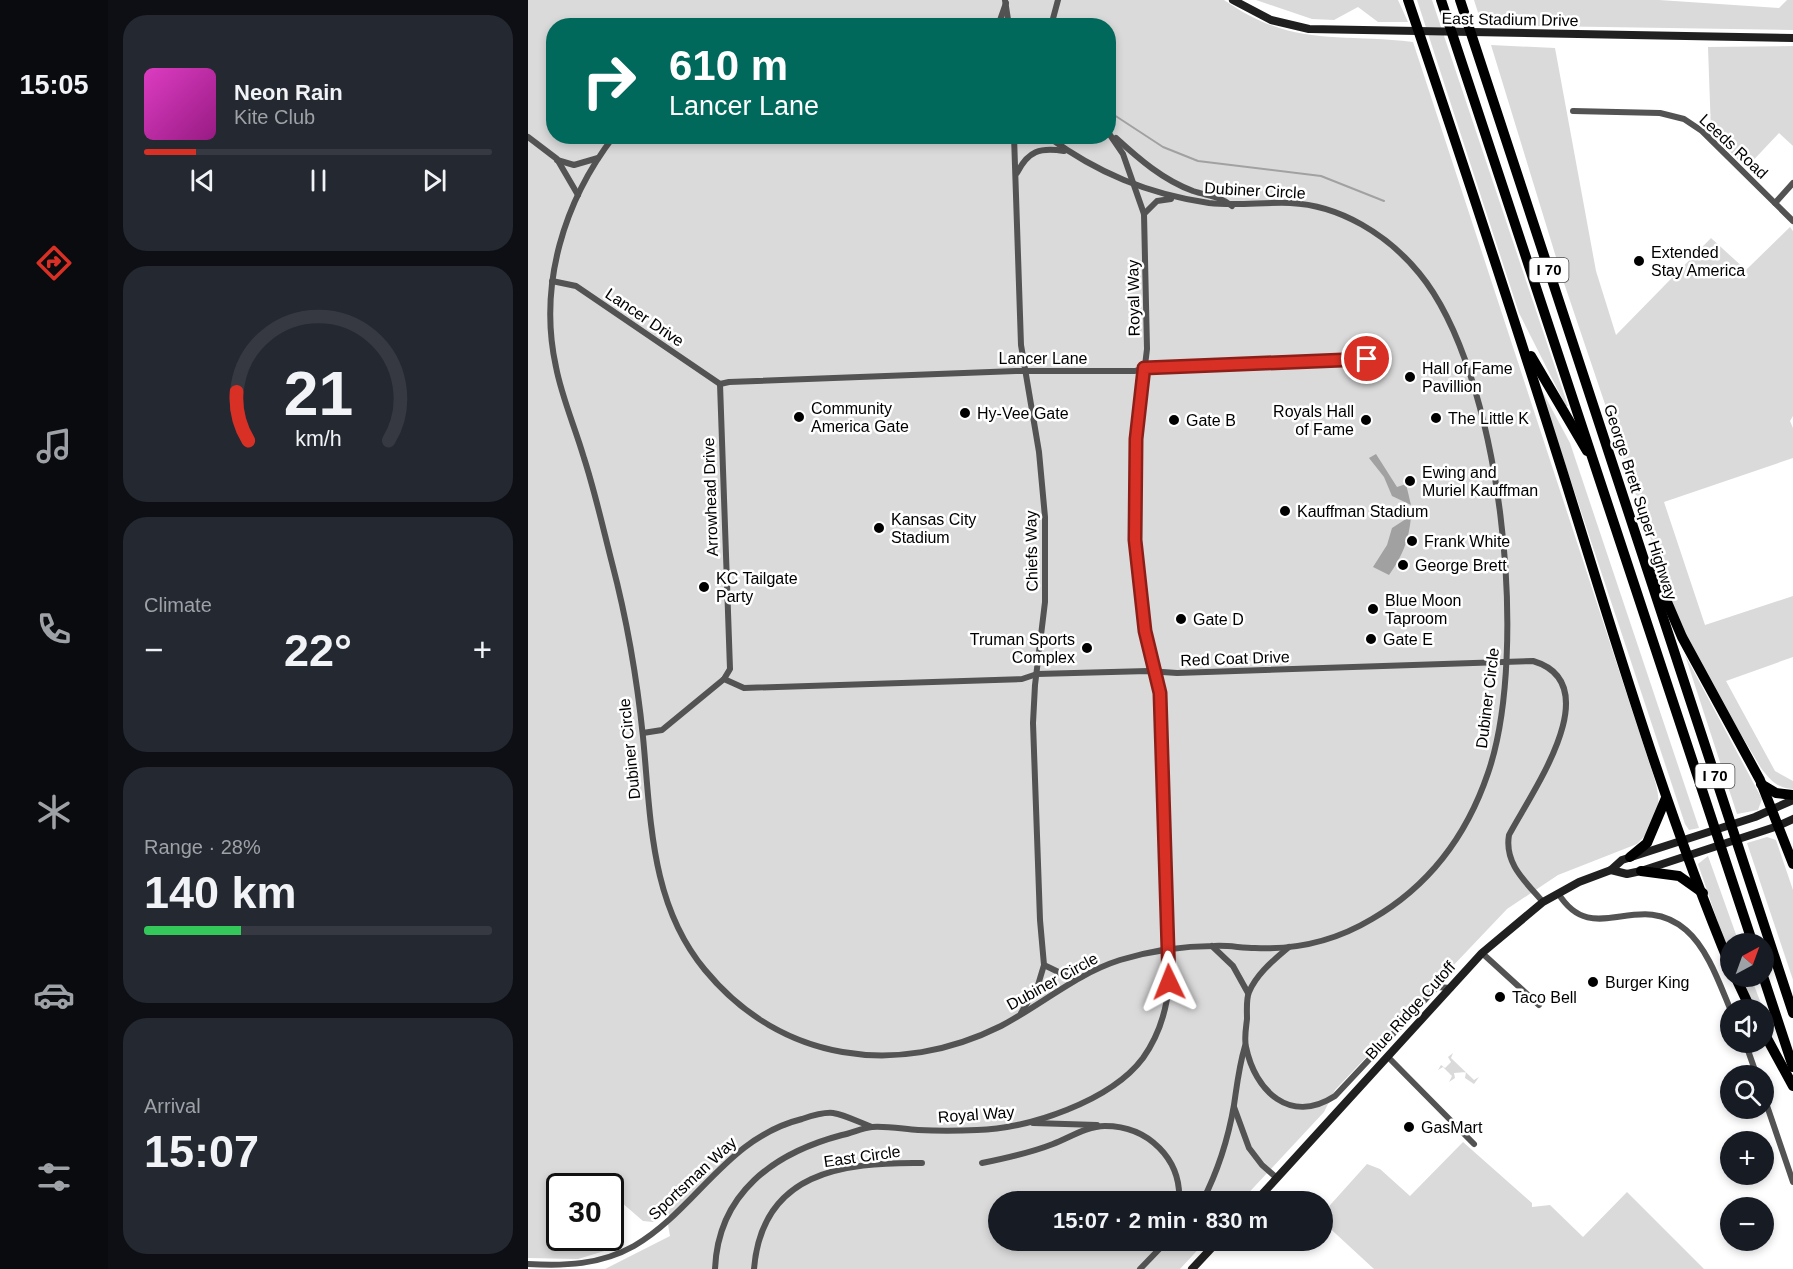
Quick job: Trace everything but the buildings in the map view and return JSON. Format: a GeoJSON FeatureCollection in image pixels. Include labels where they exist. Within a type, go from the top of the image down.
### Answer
{"type":"FeatureCollection","features":[{"type":"Feature","properties":{"kind":"highway"},"geometry":{"type":"LineString","coordinates":[[1408,0],[1521,341],[1666,798],[1720,939]]}},
{"type":"Feature","properties":{"kind":"highway","name":"George Brett Super Highway"},"geometry":{"type":"LineString","coordinates":[[1441,0],[1749,933]]}},
{"type":"Feature","properties":{"kind":"highway","name":"George Brett Super Highway"},"geometry":{"type":"LineString","coordinates":[[1460,0],[1793,1013]]}},
{"type":"Feature","properties":{"kind":"highway"},"geometry":{"type":"LineString","coordinates":[[1521,341],[1595,464]]}},
{"type":"Feature","properties":{"kind":"highway"},"geometry":{"type":"LineString","coordinates":[[1637,539],[1663,587],[1682,637],[1761,784],[1789,849],[1793,864]]}},
{"type":"Feature","properties":{"kind":"highway"},"geometry":{"type":"LineString","coordinates":[[1761,784],[1776,793],[1793,795]]}},
{"type":"Feature","properties":{"kind":"highway"},"geometry":{"type":"LineString","coordinates":[[1629,857],[1647,843],[1666,798]]}},
{"type":"Feature","properties":{"kind":"highway"},"geometry":{"type":"LineString","coordinates":[[1789,849],[1793,837]]}},
{"type":"Feature","properties":{"kind":"highway"},"geometry":{"type":"LineString","coordinates":[[1641,871],[1679,876],[1703,893]]}},
{"type":"Feature","properties":{"kind":"highway"},"geometry":{"type":"LineString","coordinates":[[1767,987],[1793,1066]]}},
{"type":"Feature","properties":{"kind":"highway"},"geometry":{"type":"LineString","coordinates":[[1774,1051],[1793,1086]]}},
{"type":"Feature","properties":{"kind":"main road","name":"East Stadium Drive"},"geometry":{"type":"LineString","coordinates":[[1233,0],[1251,11],[1291,26],[1309,29],[1528,35],[1793,38]]}},
{"type":"Feature","properties":{"kind":"main road","name":"Blue Ridge Cutoff"},"geometry":{"type":"LineString","coordinates":[[1265,1191],[1389,1058],[1482,953],[1543,902],[1558,892],[1611,870],[1629,857],[1755,817],[1793,800]]}},
{"type":"Feature","properties":{"kind":"main road","name":"Blue Ridge Cutoff"},"geometry":{"type":"LineString","coordinates":[[1611,870],[1627,874],[1641,871],[1779,826],[1793,819]]}},
{"type":"Feature","properties":{"kind":"main road"},"geometry":{"type":"LineString","coordinates":[[1192,1269],[1209,1251]]}},
{"type":"Feature","properties":{"kind":"street"},"geometry":{"type":"LineString","coordinates":[[1053,18],[1058,0]]}},
{"type":"Feature","properties":{"kind":"street"},"geometry":{"type":"LineString","coordinates":[[1001,18],[1006,1]]}},
{"type":"Feature","properties":{"kind":"street"},"geometry":{"type":"LineString","coordinates":[[1006,1],[1008,18]]}},
{"type":"Feature","properties":{"kind":"street","name":"Leeds Road"},"geometry":{"type":"LineString","coordinates":[[1573,111],[1660,113],[1684,119],[1702,131],[1793,221]]}},
{"type":"Feature","properties":{"kind":"street"},"geometry":{"type":"LineString","coordinates":[[528,137],[557,159],[574,165],[598,158]]}},
{"type":"Feature","properties":{"kind":"street"},"geometry":{"type":"LineString","coordinates":[[1116,138],[1164,177],[1194,191],[1223,198],[1233,206]]}},
{"type":"Feature","properties":{"kind":"street","name":"Royal Way"},"geometry":{"type":"LineString","coordinates":[[716,1269],[719,1243],[727,1218],[740,1195],[758,1174],[780,1159],[808,1145],[873,1127],[979,1130],[1027,1124],[1064,1111],[1095,1096],[1142,1059],[1157,1034],[1167,1006],[1169,982],[1160,693],[1145,631],[1135,540],[1136,439],[1147,349],[1144,214],[1124,154],[1116,142]]}},
{"type":"Feature","properties":{"kind":"street","name":"Dubiner Circle"},"geometry":{"type":"LineString","coordinates":[[608,144],[578,195],[558,246],[552,281],[550,322],[556,368],[590,477],[627,620],[643,733],[655,854],[669,909],[682,937],[700,964],[721,988],[755,1016],[817,1046],[852,1054],[885,1057],[921,1054],[949,1047],[999,1027],[1075,980],[1117,961],[1187,947],[1212,945],[1289,947],[1323,940],[1357,928],[1403,900],[1437,867],[1468,818],[1491,765],[1506,676],[1505,547],[1487,442],[1459,346],[1432,291],[1399,252],[1377,234],[1350,219],[1304,204],[1233,206],[1182,198],[1135,186],[1111,177],[1058,144]]}},
{"type":"Feature","properties":{"kind":"street","name":"Chiefs Way"},"geometry":{"type":"LineString","coordinates":[[1014,144],[1021,345],[1039,452],[1046,524],[1045,602],[1033,723],[1040,920],[1043,929],[1044,965],[1038,985],[1021,1014]]}},
{"type":"Feature","properties":{"kind":"street"},"geometry":{"type":"LineString","coordinates":[[1015,176],[1026,157],[1034,151],[1043,148],[1067,151]]}},
{"type":"Feature","properties":{"kind":"street"},"geometry":{"type":"LineString","coordinates":[[557,159],[578,195]]}},
{"type":"Feature","properties":{"kind":"street"},"geometry":{"type":"LineString","coordinates":[[1775,203],[1793,183]]}},
{"type":"Feature","properties":{"kind":"street"},"geometry":{"type":"LineString","coordinates":[[1144,214],[1157,201],[1182,198]]}},
{"type":"Feature","properties":{"kind":"street","name":"Lancer Drive"},"geometry":{"type":"LineString","coordinates":[[552,281],[576,286],[720,384]]}},
{"type":"Feature","properties":{"kind":"street","name":"Lancer Lane"},"geometry":{"type":"LineString","coordinates":[[720,384],[1016,371],[1026,373],[1136,371],[1144,368],[1367,359]]}},
{"type":"Feature","properties":{"kind":"street","name":"Arrowhead Drive"},"geometry":{"type":"LineString","coordinates":[[720,384],[730,669],[724,679]]}},
{"type":"Feature","properties":{"kind":"street","name":"Red Coat Drive"},"geometry":{"type":"LineString","coordinates":[[724,679],[744,688],[1023,679],[1037,674],[1526,660],[1544,666],[1557,677],[1563,689],[1563,729],[1556,752],[1509,835],[1508,849],[1513,866],[1543,902]]}},
{"type":"Feature","properties":{"kind":"street"},"geometry":{"type":"LineString","coordinates":[[643,733],[663,730],[724,679]]}},
{"type":"Feature","properties":{"kind":"street"},"geometry":{"type":"LineString","coordinates":[[1558,892],[1572,910],[1592,920],[1641,913],[1668,919],[1678,924],[1697,942],[1725,999]]}},
{"type":"Feature","properties":{"kind":"street"},"geometry":{"type":"LineString","coordinates":[[1208,1191],[1217,1172],[1234,1106],[1239,1066],[1246,1046],[1248,993],[1233,966],[1212,945]]}},
{"type":"Feature","properties":{"kind":"street"},"geometry":{"type":"LineString","coordinates":[[1248,993],[1264,970],[1289,947]]}},
{"type":"Feature","properties":{"kind":"street"},"geometry":{"type":"LineString","coordinates":[[1482,953],[1539,1005]]}},
{"type":"Feature","properties":{"kind":"street"},"geometry":{"type":"LineString","coordinates":[[1044,965],[1075,980]]}},
{"type":"Feature","properties":{"kind":"street"},"geometry":{"type":"LineString","coordinates":[[1246,1046],[1257,1076],[1269,1094],[1277,1100],[1304,1107],[1317,1105],[1335,1096],[1437,987],[1451,988]]}},
{"type":"Feature","properties":{"kind":"street"},"geometry":{"type":"LineString","coordinates":[[1389,1058],[1474,1144]]}},
{"type":"Feature","properties":{"kind":"street"},"geometry":{"type":"LineString","coordinates":[[1234,1106],[1249,1148],[1262,1165],[1277,1178]]}},
{"type":"Feature","properties":{"kind":"street","name":"Sportsman Way"},"geometry":{"type":"LineString","coordinates":[[528,1264],[566,1266],[589,1263],[632,1247],[663,1225],[740,1149],[771,1128],[833,1113],[873,1127]]}},
{"type":"Feature","properties":{"kind":"street"},"geometry":{"type":"LineString","coordinates":[[1772,1119],[1793,1182]]}},
{"type":"Feature","properties":{"kind":"street"},"geometry":{"type":"LineString","coordinates":[[1027,1124],[1104,1126],[1141,1134],[1161,1148],[1179,1178],[1179,1191]]}},
{"type":"Feature","properties":{"kind":"street"},"geometry":{"type":"LineString","coordinates":[[982,1163],[1021,1155],[1104,1126]]}},
{"type":"Feature","properties":{"kind":"street","name":"East Circle"},"geometry":{"type":"LineString","coordinates":[[754,1269],[756,1247],[767,1218],[779,1202],[804,1181],[823,1173],[849,1168],[894,1162],[922,1163]]}},
{"type":"Feature","properties":{"kind":"street"},"geometry":{"type":"LineString","coordinates":[[1140,1269],[1158,1251]]}},
{"type":"Feature","properties":{"kind":"shaded area","name":"Truman Sports Complex"},"geometry":{"type":"Polygon","coordinates":[[[528,0],[1224,0],[1272,26],[1294,32],[1316,36],[1413,42],[1653,774],[1658,806],[1653,824],[1637,844],[1558,875],[1507,909],[1335,1090],[1324,1112],[1250,1191],[988,1191],[988,1251],[1197,1251],[1180,1269],[605,1269],[670,1236],[666,1213],[653,1222],[643,1221],[624,1205],[624,1173],[546,1173],[546,1251],[604,1251],[578,1259],[528,1258],[528,0]]]}},
{"type":"Feature","properties":{"kind":"shaded area"},"geometry":{"type":"Polygon","coordinates":[[[1256,0],[1398,0],[1408,22],[1378,22],[1358,7],[1334,20],[1312,19],[1256,0]]]}},
{"type":"Feature","properties":{"kind":"shaded area"},"geometry":{"type":"Polygon","coordinates":[[[1417,0],[1432,0],[1568,406],[1519,313],[1417,0]]]}},
{"type":"Feature","properties":{"kind":"shaded area"},"geometry":{"type":"Polygon","coordinates":[[[1474,0],[1659,0],[1779,8],[1787,0],[1793,0],[1793,30],[1482,25],[1474,0]]]}},
{"type":"Feature","properties":{"kind":"shaded area"},"geometry":{"type":"Polygon","coordinates":[[[1491,45],[1555,48],[1596,271],[1616,335],[1711,238],[1746,270],[1790,227],[1793,231],[1793,416],[1790,421],[1793,428],[1793,458],[1664,502],[1705,625],[1793,596],[1793,657],[1726,681],[1775,771],[1793,781],[1793,789],[1775,783],[1761,768],[1693,654],[1672,602],[1563,280],[1491,45]]]}},
{"type":"Feature","properties":{"kind":"shaded area"},"geometry":{"type":"Polygon","coordinates":[[[1793,46],[1793,146],[1779,133],[1746,168],[1711,132],[1708,47],[1793,46]]]}},
{"type":"Feature","properties":{"kind":"shaded area"},"geometry":{"type":"Polygon","coordinates":[[[1539,385],[1570,443],[1699,828],[1689,830],[1685,824],[1539,385]]]}},
{"type":"Feature","properties":{"kind":"shaded area"},"geometry":{"type":"Polygon","coordinates":[[[1376,454],[1397,487],[1406,484],[1411,505],[1392,496],[1384,477],[1369,458],[1376,454]]]}},
{"type":"Feature","properties":{"kind":"shaded area"},"geometry":{"type":"Polygon","coordinates":[[[1411,517],[1409,533],[1404,548],[1389,575],[1373,567],[1387,545],[1392,528],[1411,517]]]}},
{"type":"Feature","properties":{"kind":"shaded area"},"geometry":{"type":"Polygon","coordinates":[[[1685,655],[1762,799],[1758,810],[1737,814],[1685,655]]]}},
{"type":"Feature","properties":{"kind":"shaded area"},"geometry":{"type":"Polygon","coordinates":[[[1767,837],[1776,840],[1793,890],[1793,980],[1747,843],[1767,837]]]}},
{"type":"Feature","properties":{"kind":"shaded area"},"geometry":{"type":"Polygon","coordinates":[[[1708,856],[1735,933],[1721,933],[1698,864],[1708,856]]]}},
{"type":"Feature","properties":{"kind":"shaded area"},"geometry":{"type":"Polygon","coordinates":[[[1743,987],[1755,987],[1759,999],[1750,999],[1743,987]]]}},
{"type":"Feature","properties":{"kind":"shaded area"},"geometry":{"type":"Polygon","coordinates":[[[1453,1053],[1451,1058],[1466,1072],[1454,1073],[1455,1078],[1449,1082],[1452,1076],[1443,1067],[1438,1070],[1441,1065],[1445,1068],[1451,1062],[1448,1057],[1453,1053]]]}},
{"type":"Feature","properties":{"kind":"shaded area"},"geometry":{"type":"Polygon","coordinates":[[[1466,1072],[1474,1080],[1479,1077],[1474,1084],[1465,1078],[1466,1072]]]}},
{"type":"Feature","properties":{"kind":"shaded area"},"geometry":{"type":"Polygon","coordinates":[[[1463,1142],[1532,1203],[1532,1207],[1550,1205],[1583,1237],[1627,1192],[1704,1269],[1374,1269],[1333,1231],[1333,1202],[1367,1164],[1380,1169],[1410,1196],[1463,1142]]]}},
{"type":"Feature","properties":{"kind":"waterway"},"geometry":{"type":"LineString","coordinates":[[1116,116],[1163,147],[1198,161],[1321,176],[1384,201]]}},
{"type":"Feature","properties":{"kind":"place","name":"Extended Stay America"},"geometry":{"type":"Point","coordinates":[1639,261]}},
{"type":"Feature","properties":{"kind":"place","name":"Hall of Fame Pavillion"},"geometry":{"type":"Point","coordinates":[1410,377]}},
{"type":"Feature","properties":{"kind":"place","name":"Hy-Vee Gate"},"geometry":{"type":"Point","coordinates":[965,413]}},
{"type":"Feature","properties":{"kind":"place","name":"Community America Gate"},"geometry":{"type":"Point","coordinates":[799,417]}},
{"type":"Feature","properties":{"kind":"place","name":"The Little K"},"geometry":{"type":"Point","coordinates":[1436,418]}},
{"type":"Feature","properties":{"kind":"place","name":"Gate B"},"geometry":{"type":"Point","coordinates":[1174,420]}},
{"type":"Feature","properties":{"kind":"place","name":"Royals Hall of Fame"},"geometry":{"type":"Point","coordinates":[1366,420]}},
{"type":"Feature","properties":{"kind":"place","name":"Ewing and Muriel Kauffman"},"geometry":{"type":"Point","coordinates":[1410,481]}},
{"type":"Feature","properties":{"kind":"place","name":"Kauffman Stadium"},"geometry":{"type":"Point","coordinates":[1285,511]}},
{"type":"Feature","properties":{"kind":"place","name":"Kansas City Stadium"},"geometry":{"type":"Point","coordinates":[879,528]}},
{"type":"Feature","properties":{"kind":"place","name":"Frank White"},"geometry":{"type":"Point","coordinates":[1412,541]}},
{"type":"Feature","properties":{"kind":"place","name":"George Brett"},"geometry":{"type":"Point","coordinates":[1403,565]}},
{"type":"Feature","properties":{"kind":"place","name":"KC Tailgate Party"},"geometry":{"type":"Point","coordinates":[704,587]}},
{"type":"Feature","properties":{"kind":"place","name":"Blue Moon Taproom"},"geometry":{"type":"Point","coordinates":[1373,609]}},
{"type":"Feature","properties":{"kind":"place","name":"Gate D"},"geometry":{"type":"Point","coordinates":[1181,619]}},
{"type":"Feature","properties":{"kind":"place","name":"Gate E"},"geometry":{"type":"Point","coordinates":[1371,639]}},
{"type":"Feature","properties":{"kind":"place","name":"Truman Sports Complex"},"geometry":{"type":"Point","coordinates":[1087,648]}},
{"type":"Feature","properties":{"kind":"place","name":"Burger King"},"geometry":{"type":"Point","coordinates":[1593,982]}},
{"type":"Feature","properties":{"kind":"place","name":"Taco Bell"},"geometry":{"type":"Point","coordinates":[1500,997]}},
{"type":"Feature","properties":{"kind":"place","name":"GasMart"},"geometry":{"type":"Point","coordinates":[1409,1127]}},
{"type":"Feature","properties":{"kind":"route"},"geometry":{"type":"LineString","coordinates":[[1169,982],[1160,693],[1145,631],[1135,540],[1136,439],[1144,368],[1367,359]]}}]}
